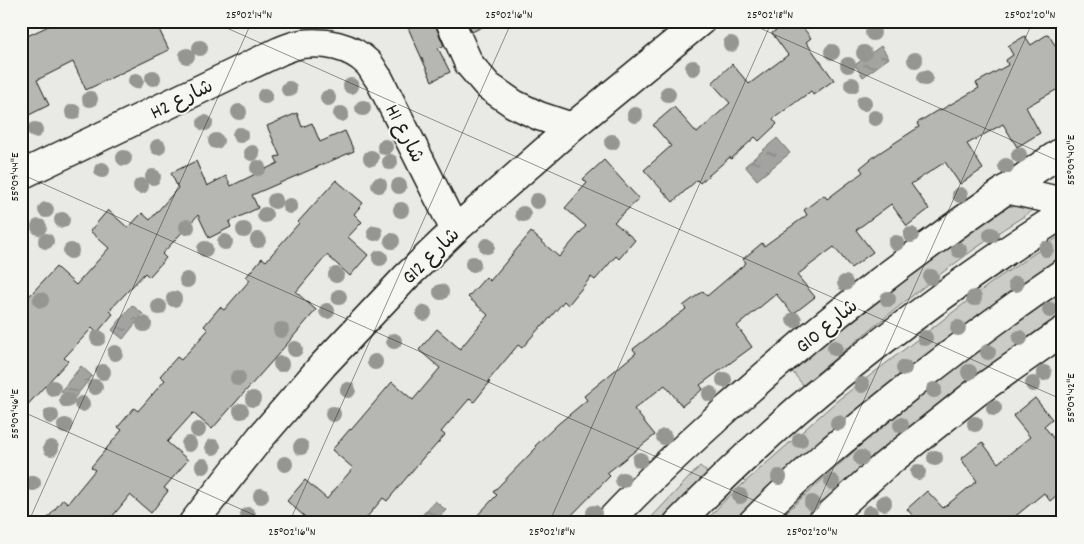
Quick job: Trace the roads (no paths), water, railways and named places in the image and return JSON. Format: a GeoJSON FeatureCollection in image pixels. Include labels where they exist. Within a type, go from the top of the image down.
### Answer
{"type":"FeatureCollection","features":[{"type":"Feature","properties":{"kind":"street"},"geometry":{"type":"LineString","coordinates":[[450,21],[469,64],[488,86],[514,104],[539,116],[572,127]]}},
{"type":"Feature","properties":{"kind":"street","name":"G12 شارع"},"geometry":{"type":"LineString","coordinates":[[193,523],[260,438],[323,365],[400,282],[455,230],[572,127],[701,21]]}},
{"type":"Feature","properties":{"kind":"street","name":"H2 شارع"},"geometry":{"type":"LineString","coordinates":[[21,175],[280,51],[301,44],[323,43],[345,48]]}},
{"type":"Feature","properties":{"kind":"street","name":"H1 شارع"},"geometry":{"type":"LineString","coordinates":[[345,48],[369,64],[379,79],[455,230]]}},
{"type":"Feature","properties":{"kind":"street","name":"G10 شارع"},"geometry":{"type":"LineString","coordinates":[[608,523],[690,442],[778,363],[860,297],[929,245],[1006,189],[1063,151]]}},
{"type":"Feature","properties":{"kind":"street"},"geometry":{"type":"LineString","coordinates":[[1006,189],[1063,202]]}},
{"type":"Feature","properties":{"kind":"street"},"geometry":{"type":"LineString","coordinates":[[678,523],[796,411],[881,341],[1020,241],[1063,214]]}},
{"type":"Feature","properties":{"kind":"street"},"geometry":{"type":"LineString","coordinates":[[752,523],[774,500],[858,427],[945,358],[1031,294],[1063,273]]}},
{"type":"Feature","properties":{"kind":"street"},"geometry":{"type":"LineString","coordinates":[[821,523],[884,466],[977,392],[1063,331]]}},
{"type":"Feature","properties":{"kind":"water"},"geometry":{"type":"Polygon","coordinates":[[[881,46],[889,58],[863,77],[855,65],[881,46]]]}},
{"type":"Feature","properties":{"kind":"water"},"geometry":{"type":"Polygon","coordinates":[[[777,138],[790,153],[757,180],[745,166],[777,138]]]}},
{"type":"Feature","properties":{"kind":"water"},"geometry":{"type":"Polygon","coordinates":[[[132,305],[143,314],[123,339],[112,330],[132,305]]]}},
{"type":"Feature","properties":{"kind":"water"},"geometry":{"type":"Polygon","coordinates":[[[81,366],[92,376],[72,401],[61,391],[81,366]]]}},
{"type":"Feature","properties":{"kind":"water"},"geometry":{"type":"Polygon","coordinates":[[[435,501],[446,510],[434,523],[415,523],[435,501]]]}}]}
